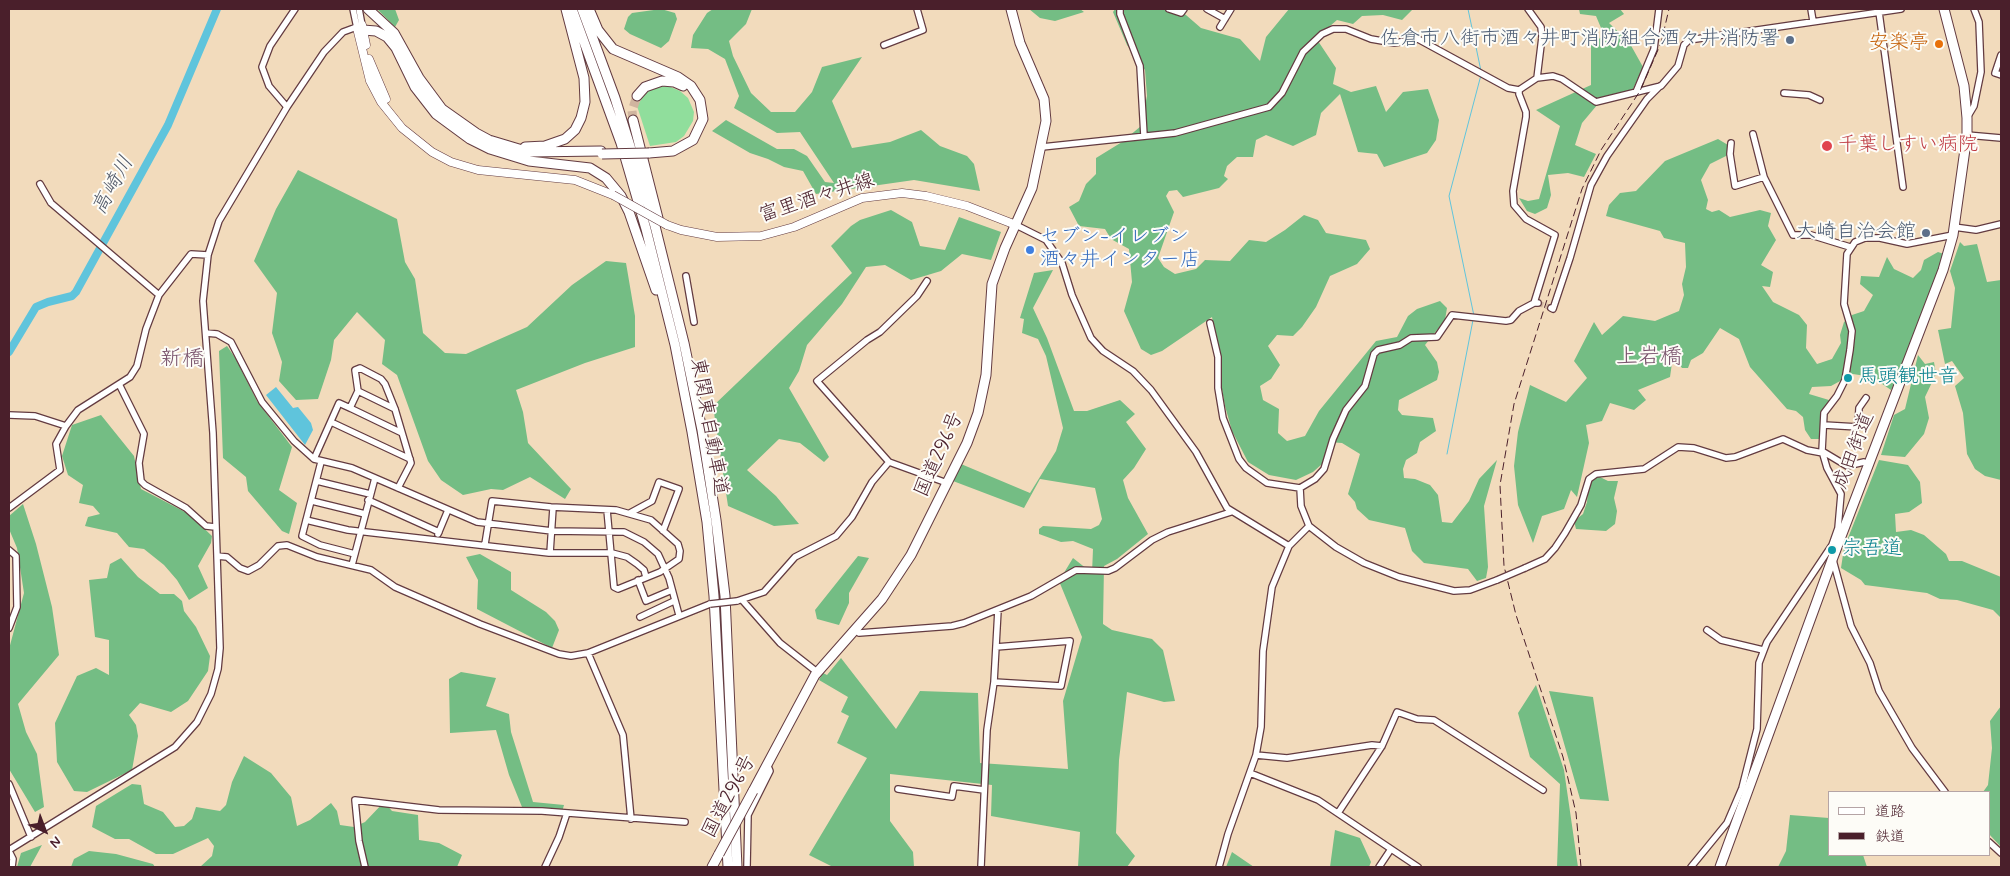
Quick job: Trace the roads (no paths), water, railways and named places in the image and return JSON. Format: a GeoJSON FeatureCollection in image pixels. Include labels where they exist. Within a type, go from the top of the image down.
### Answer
{"type":"FeatureCollection","features":[{"type":"Feature","properties":{"kind":"highway"},"geometry":{"type":"LineString","coordinates":[[368,9],[396,37],[419,78],[442,109],[489,140],[519,152],[536,162],[569,164],[590,168],[599,172],[612,184],[629,212],[636,230],[681,372]]}},
{"type":"Feature","properties":{"kind":"highway"},"geometry":{"type":"LineString","coordinates":[[519,152],[564,139],[575,130],[582,118],[585,102],[584,78],[566,9]]}},
{"type":"Feature","properties":{"kind":"highway","name":"東関東自動車道"},"geometry":{"type":"LineString","coordinates":[[572,9],[618,135],[634,187],[681,372],[699,471],[714,587],[728,867]]}},
{"type":"Feature","properties":{"kind":"highway","name":"東関東自動車道"},"geometry":{"type":"LineString","coordinates":[[582,9],[629,141],[674,298],[696,397],[716,520],[730,664],[738,867]]}},
{"type":"Feature","properties":{"kind":"highway"},"geometry":{"type":"LineString","coordinates":[[361,27],[376,31],[391,42],[415,87],[436,114],[482,146],[519,152],[540,153],[673,152],[685,147],[696,136],[703,119],[703,108],[696,91],[682,80],[618,52],[606,43],[590,9]]}},
{"type":"Feature","properties":{"kind":"highway","name":"国道296号"},"geometry":{"type":"LineString","coordinates":[[712,867],[817,672],[882,599],[901,571],[947,483],[974,426],[986,375],[992,284],[998,263],[1032,188],[1046,121],[1044,99],[1020,43],[1011,9]]}},
{"type":"Feature","properties":{"kind":"highway","name":"成田街道"},"geometry":{"type":"LineString","coordinates":[[1720,867],[1832,560],[1834,548],[1870,464],[1943,270],[1954,231],[1967,135],[1967,118],[1962,77],[1944,9]]}},
{"type":"Feature","properties":{"kind":"highway"},"geometry":{"type":"LineString","coordinates":[[361,27],[380,26],[396,37]]}},
{"type":"Feature","properties":{"kind":"highway"},"geometry":{"type":"LineString","coordinates":[[637,96],[650,85],[668,80],[680,84],[688,90],[698,108],[697,124],[688,138],[675,146],[648,152]]}},
{"type":"Feature","properties":{"kind":"highway"},"geometry":{"type":"LineString","coordinates":[[633,120],[654,199],[674,298]]}},
{"type":"Feature","properties":{"kind":"main road","name":"富里酒々井線"},"geometry":{"type":"LineString","coordinates":[[361,27],[374,74],[389,106],[420,140],[457,163],[490,172],[568,178],[589,184],[613,195],[668,225],[681,230],[717,237],[761,236],[794,227],[862,198],[902,193],[926,196],[967,206],[1016,225]]}},
{"type":"Feature","properties":{"kind":"street"},"geometry":{"type":"LineString","coordinates":[[287,107],[269,86],[262,67],[270,46],[282,24],[295,9]]}},
{"type":"Feature","properties":{"kind":"street"},"geometry":{"type":"LineString","coordinates":[[353,9],[361,27]]}},
{"type":"Feature","properties":{"kind":"street"},"geometry":{"type":"LineString","coordinates":[[359,9],[361,27]]}},
{"type":"Feature","properties":{"kind":"street"},"geometry":{"type":"LineString","coordinates":[[884,44],[923,30],[917,9]]}},
{"type":"Feature","properties":{"kind":"street"},"geometry":{"type":"LineString","coordinates":[[1120,9],[1120,14],[1140,66],[1144,136]]}},
{"type":"Feature","properties":{"kind":"street"},"geometry":{"type":"LineString","coordinates":[[1169,9],[1181,13],[1184,9]]}},
{"type":"Feature","properties":{"kind":"street"},"geometry":{"type":"LineString","coordinates":[[1208,9],[1225,19]]}},
{"type":"Feature","properties":{"kind":"street"},"geometry":{"type":"LineString","coordinates":[[1220,27],[1230,9]]}},
{"type":"Feature","properties":{"kind":"street"},"geometry":{"type":"LineString","coordinates":[[1528,9],[1541,27],[1542,37],[1537,78]]}},
{"type":"Feature","properties":{"kind":"street"},"geometry":{"type":"LineString","coordinates":[[1636,92],[1654,49],[1659,9]]}},
{"type":"Feature","properties":{"kind":"street"},"geometry":{"type":"LineString","coordinates":[[1811,9],[1812,21]]}},
{"type":"Feature","properties":{"kind":"street"},"geometry":{"type":"LineString","coordinates":[[1552,308],[1570,258],[1591,185],[1607,156],[1647,99],[1658,90],[1678,66],[1684,45],[1689,40],[1901,9]]}},
{"type":"Feature","properties":{"kind":"street"},"geometry":{"type":"LineString","coordinates":[[1967,118],[1974,106],[1981,72],[1979,22],[1974,9]]}},
{"type":"Feature","properties":{"kind":"street"},"geometry":{"type":"LineString","coordinates":[[1879,12],[1903,187]]}},
{"type":"Feature","properties":{"kind":"street"},"geometry":{"type":"LineString","coordinates":[[12,867],[13,859],[9,851],[166,754],[181,742],[197,722],[210,694],[218,669],[220,648],[212,433],[203,301],[208,254],[219,221],[287,107],[335,39],[343,32],[361,27]]}},
{"type":"Feature","properties":{"kind":"street"},"geometry":{"type":"LineString","coordinates":[[1042,147],[1175,133],[1268,108],[1282,92],[1303,52],[1322,34],[1333,29],[1346,29],[1371,39],[1394,43],[1411,39],[1424,42],[1502,85],[1519,90]]}},
{"type":"Feature","properties":{"kind":"street"},"geometry":{"type":"LineString","coordinates":[[2001,55],[1995,73],[2001,75]]}},
{"type":"Feature","properties":{"kind":"street"},"geometry":{"type":"LineString","coordinates":[[1519,90],[1537,78],[1553,76],[1562,79],[1596,102],[1660,86]]}},
{"type":"Feature","properties":{"kind":"street"},"geometry":{"type":"LineString","coordinates":[[1210,323],[1218,357],[1218,388],[1223,418],[1239,459],[1246,468],[1267,483],[1300,488],[1315,479],[1324,469],[1333,439],[1346,410],[1365,386],[1374,354],[1378,350],[1400,345],[1411,338],[1437,337],[1452,315],[1506,321],[1536,303],[1555,235],[1526,219],[1514,205],[1513,190],[1526,117],[1519,90]]}},
{"type":"Feature","properties":{"kind":"street"},"geometry":{"type":"LineString","coordinates":[[1784,93],[1809,95],[1820,100]]}},
{"type":"Feature","properties":{"kind":"street"},"geometry":{"type":"LineString","coordinates":[[1753,134],[1764,177],[1794,235],[1811,235],[1850,247]]}},
{"type":"Feature","properties":{"kind":"street"},"geometry":{"type":"LineString","coordinates":[[1967,135],[2001,138]]}},
{"type":"Feature","properties":{"kind":"street"},"geometry":{"type":"LineString","coordinates":[[1731,143],[1730,154],[1735,186],[1764,177]]}},
{"type":"Feature","properties":{"kind":"street"},"geometry":{"type":"LineString","coordinates":[[40,184],[51,203],[160,295]]}},
{"type":"Feature","properties":{"kind":"street"},"geometry":{"type":"LineString","coordinates":[[1691,867],[1727,823],[1742,788],[1757,730],[1759,663],[1763,650],[1834,548],[1841,494],[1822,452],[1824,413],[1837,396],[1844,380],[1850,350],[1852,331],[1844,304],[1844,295],[1847,254],[1850,247],[1865,238],[1880,238],[1907,244],[1954,231],[1985,229],[2001,224]]}},
{"type":"Feature","properties":{"kind":"street"},"geometry":{"type":"LineString","coordinates":[[1016,225],[1046,240],[1062,263],[1072,295],[1091,338],[1103,351],[1133,370],[1151,390],[1196,452],[1219,496],[1231,512],[1289,546]]}},
{"type":"Feature","properties":{"kind":"street"},"geometry":{"type":"LineString","coordinates":[[9,508],[60,470],[56,444],[66,426],[78,410],[130,377],[136,366],[146,329],[160,295],[188,256],[194,253],[208,254]]}},
{"type":"Feature","properties":{"kind":"street"},"geometry":{"type":"LineString","coordinates":[[686,276],[694,322]]}},
{"type":"Feature","properties":{"kind":"street"},"geometry":{"type":"LineString","coordinates":[[927,281],[916,296],[880,332],[867,340],[817,381],[889,462],[947,483]]}},
{"type":"Feature","properties":{"kind":"street"},"geometry":{"type":"LineString","coordinates":[[206,333],[217,334],[231,342],[262,402],[298,446],[314,459],[352,468],[477,522],[552,531],[610,530],[624,532],[644,542],[658,554],[666,569],[679,615]]}},
{"type":"Feature","properties":{"kind":"street"},"geometry":{"type":"LineString","coordinates":[[350,408],[358,391],[354,373],[357,368],[381,379],[386,384],[411,463],[398,488]]}},
{"type":"Feature","properties":{"kind":"street"},"geometry":{"type":"LineString","coordinates":[[119,384],[144,434],[139,463],[141,481],[186,508],[206,526],[215,527]]}},
{"type":"Feature","properties":{"kind":"street"},"geometry":{"type":"LineString","coordinates":[[358,391],[394,409]]}},
{"type":"Feature","properties":{"kind":"street"},"geometry":{"type":"LineString","coordinates":[[1824,425],[1858,427],[1859,408],[1866,398]]}},
{"type":"Feature","properties":{"kind":"street"},"geometry":{"type":"LineString","coordinates":[[314,459],[338,403],[402,433]]}},
{"type":"Feature","properties":{"kind":"street"},"geometry":{"type":"LineString","coordinates":[[9,415],[35,416],[66,426]]}},
{"type":"Feature","properties":{"kind":"street"},"geometry":{"type":"LineString","coordinates":[[331,422],[410,459]]}},
{"type":"Feature","properties":{"kind":"street"},"geometry":{"type":"LineString","coordinates":[[1300,488],[1301,506],[1309,526],[1336,547],[1364,564],[1399,577],[1454,591],[1470,590],[1545,559],[1555,548],[1581,505],[1589,479],[1596,474],[1644,469],[1678,447],[1694,448],[1726,458],[1735,457],[1783,439],[1807,450],[1822,452],[1847,466],[1864,462],[1870,464]]}},
{"type":"Feature","properties":{"kind":"street"},"geometry":{"type":"LineString","coordinates":[[322,462],[302,536],[305,539],[355,554]]}},
{"type":"Feature","properties":{"kind":"street"},"geometry":{"type":"LineString","coordinates":[[217,556],[228,557],[240,568],[248,571],[283,544],[317,557],[374,571],[395,587],[530,644],[571,656],[588,653],[710,604],[740,601],[769,588],[795,557],[836,536],[852,517],[872,482],[889,462]]}},
{"type":"Feature","properties":{"kind":"street"},"geometry":{"type":"LineString","coordinates":[[352,566],[375,478]]}},
{"type":"Feature","properties":{"kind":"street"},"geometry":{"type":"LineString","coordinates":[[317,481],[369,497],[439,532]]}},
{"type":"Feature","properties":{"kind":"street"},"geometry":{"type":"LineString","coordinates":[[630,513],[652,501],[659,482],[679,489],[663,531]]}},
{"type":"Feature","properties":{"kind":"street"},"geometry":{"type":"LineString","coordinates":[[312,501],[365,514]]}},
{"type":"Feature","properties":{"kind":"street"},"geometry":{"type":"LineString","coordinates":[[485,544],[492,501],[552,508],[607,510],[630,513],[651,520],[678,544],[680,551],[679,559],[666,569],[618,589],[614,587],[607,510]]}},
{"type":"Feature","properties":{"kind":"street"},"geometry":{"type":"LineString","coordinates":[[550,553],[552,508]]}},
{"type":"Feature","properties":{"kind":"street"},"geometry":{"type":"LineString","coordinates":[[436,539],[448,510]]}},
{"type":"Feature","properties":{"kind":"street"},"geometry":{"type":"LineString","coordinates":[[855,630],[859,633],[952,626],[998,610],[1049,587],[1076,570],[1108,571],[1115,568],[1152,540],[1168,532],[1231,512]]}},
{"type":"Feature","properties":{"kind":"street"},"geometry":{"type":"LineString","coordinates":[[306,520],[360,532],[485,544],[550,553],[612,553],[627,557],[637,564],[644,570],[646,577]]}},
{"type":"Feature","properties":{"kind":"street"},"geometry":{"type":"LineString","coordinates":[[1219,867],[1228,834],[1256,755],[1261,727],[1263,651],[1270,600],[1276,575],[1289,546],[1309,526]]}},
{"type":"Feature","properties":{"kind":"street"},"geometry":{"type":"LineString","coordinates":[[9,550],[16,556],[17,607],[9,628]]}},
{"type":"Feature","properties":{"kind":"street"},"geometry":{"type":"LineString","coordinates":[[1832,560],[1851,626],[1870,663],[1879,691],[1912,748],[1944,791]]}},
{"type":"Feature","properties":{"kind":"street"},"geometry":{"type":"LineString","coordinates":[[638,580],[646,601],[672,590]]}},
{"type":"Feature","properties":{"kind":"street"},"geometry":{"type":"LineString","coordinates":[[640,616],[674,601]]}},
{"type":"Feature","properties":{"kind":"street"},"geometry":{"type":"LineString","coordinates":[[740,601],[780,644],[817,672]]}},
{"type":"Feature","properties":{"kind":"street"},"geometry":{"type":"LineString","coordinates":[[981,867],[987,730],[994,682],[998,610]]}},
{"type":"Feature","properties":{"kind":"street"},"geometry":{"type":"LineString","coordinates":[[1707,630],[1721,640],[1763,650]]}},
{"type":"Feature","properties":{"kind":"street"},"geometry":{"type":"LineString","coordinates":[[994,682],[1060,686],[1070,641],[996,647]]}},
{"type":"Feature","properties":{"kind":"street"},"geometry":{"type":"LineString","coordinates":[[588,653],[623,735],[631,819]]}},
{"type":"Feature","properties":{"kind":"street"},"geometry":{"type":"LineString","coordinates":[[1338,813],[1382,746],[1397,712],[1417,719],[1434,720],[1543,790]]}},
{"type":"Feature","properties":{"kind":"street"},"geometry":{"type":"LineString","coordinates":[[1256,755],[1287,758],[1372,745],[1382,746]]}},
{"type":"Feature","properties":{"kind":"street"},"geometry":{"type":"LineString","coordinates":[[747,867],[748,815],[770,771],[767,764]]}},
{"type":"Feature","properties":{"kind":"street"},"geometry":{"type":"LineString","coordinates":[[1250,773],[1318,800],[1418,867]]}},
{"type":"Feature","properties":{"kind":"street"},"geometry":{"type":"LineString","coordinates":[[9,784],[31,838]]}},
{"type":"Feature","properties":{"kind":"street"},"geometry":{"type":"LineString","coordinates":[[898,789],[952,797],[954,786],[984,790]]}},
{"type":"Feature","properties":{"kind":"street"},"geometry":{"type":"LineString","coordinates":[[365,867],[358,841],[354,800],[439,810],[567,813],[685,822]]}},
{"type":"Feature","properties":{"kind":"street"},"geometry":{"type":"LineString","coordinates":[[545,867],[559,837],[567,813]]}},
{"type":"Feature","properties":{"kind":"street"},"geometry":{"type":"LineString","coordinates":[[1990,843],[2001,853]]}},
{"type":"Feature","properties":{"kind":"street"},"geometry":{"type":"LineString","coordinates":[[1379,867],[1391,850]]}},
{"type":"Feature","properties":{"kind":"water"},"geometry":{"type":"Polygon","coordinates":[[[276,387],[293,408],[298,407],[311,423],[313,430],[305,445],[266,395],[276,387]]]}},
{"type":"Feature","properties":{"kind":"waterway","name":"高崎川"},"geometry":{"type":"LineString","coordinates":[[9,352],[36,307],[72,296],[76,292],[168,125],[217,9]]}},
{"type":"Feature","properties":{"kind":"waterway"},"geometry":{"type":"LineString","coordinates":[[1468,9],[1481,71]]}},
{"type":"Feature","properties":{"kind":"waterway"},"geometry":{"type":"LineString","coordinates":[[1474,316],[1449,196],[1481,75]]}},
{"type":"Feature","properties":{"kind":"waterway"},"geometry":{"type":"LineString","coordinates":[[1447,454],[1473,320]]}},
{"type":"Feature","properties":{"kind":"tunnel"},"geometry":{"type":"LineString","coordinates":[[633,120],[632,111],[637,96]]}},
{"type":"Feature","properties":{"kind":"tunnel"},"geometry":{"type":"LineString","coordinates":[[1538,303],[1551,308]]}},
{"type":"Feature","properties":{"kind":"railway"},"geometry":{"type":"LineString","coordinates":[[1581,867],[1576,813],[1563,757],[1516,615],[1504,566],[1500,485],[1514,404],[1582,189],[1601,150],[1640,91],[1661,43],[1669,9]]}},
{"type":"Feature","properties":{"kind":"place","name":"佐倉市八街市酒々井町消防組合酒々井消防署"},"geometry":{"type":"Point","coordinates":[1790,40]}},
{"type":"Feature","properties":{"kind":"place","name":"安楽亭"},"geometry":{"type":"Point","coordinates":[1939,44]}},
{"type":"Feature","properties":{"kind":"place","name":"千葉しすい病院"},"geometry":{"type":"Point","coordinates":[1827,146]}},
{"type":"Feature","properties":{"kind":"place","name":"大崎自治会館"},"geometry":{"type":"Point","coordinates":[1926,233]}},
{"type":"Feature","properties":{"kind":"place","name":"セブン-イレブン 酒々井インター店"},"geometry":{"type":"Point","coordinates":[1030,250]}},
{"type":"Feature","properties":{"kind":"place","name":"馬頭観世音"},"geometry":{"type":"Point","coordinates":[1848,378]}},
{"type":"Feature","properties":{"kind":"place","name":"宗吾道"},"geometry":{"type":"Point","coordinates":[1832,550]}},
{"type":"Feature","properties":{"kind":"district","name":"上岩橋"},"geometry":{"type":"Point","coordinates":[1649,358]}},
{"type":"Feature","properties":{"kind":"district","name":"新橋"},"geometry":{"type":"Point","coordinates":[182,360]}}]}
